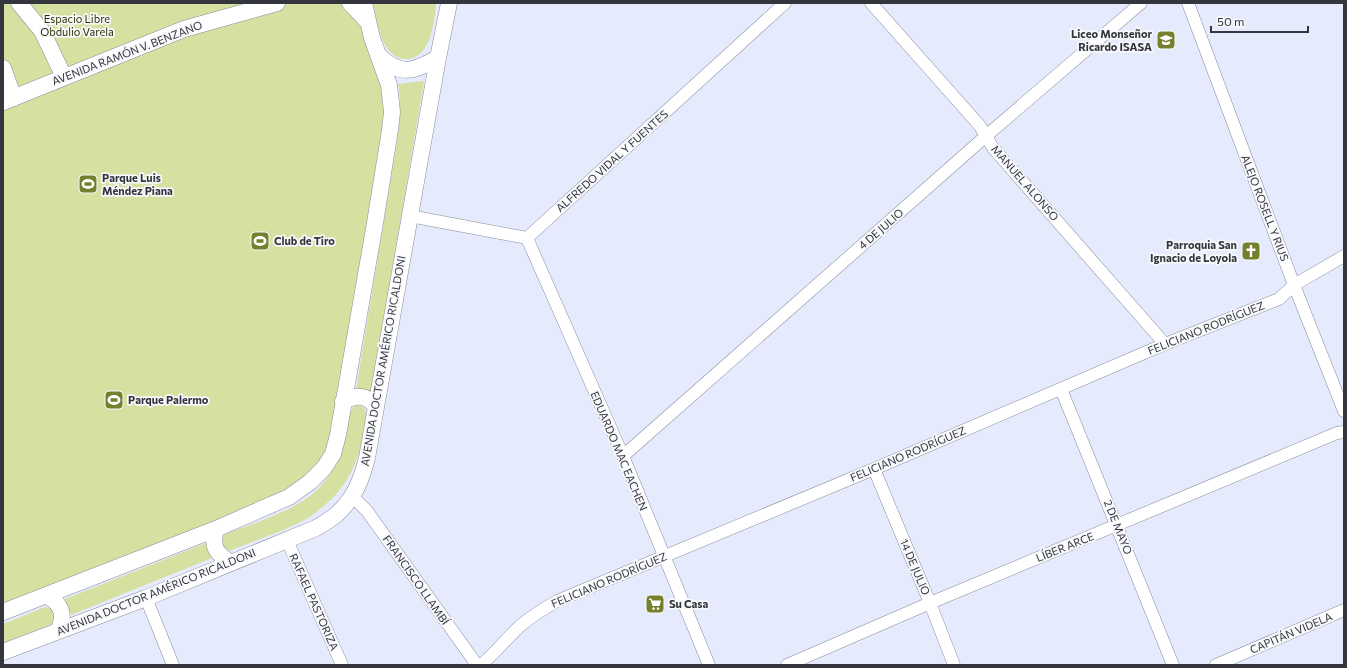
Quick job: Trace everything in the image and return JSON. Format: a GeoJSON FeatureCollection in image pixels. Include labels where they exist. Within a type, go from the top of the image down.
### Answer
{"type":"FeatureCollection","features":[{"type":"Feature","properties":{"kind":"street"},"geometry":{"type":"LineString","coordinates":[[19,3],[42,31],[64,77]]}},
{"type":"Feature","properties":{"kind":"street","name":"AVENIDA RAMÓN V. BENZANO"},"geometry":{"type":"LineString","coordinates":[[8,100],[184,29],[277,3]]}},
{"type":"Feature","properties":{"kind":"street"},"geometry":{"type":"LineString","coordinates":[[350,3],[369,22]]}},
{"type":"Feature","properties":{"kind":"street"},"geometry":{"type":"LineString","coordinates":[[3,612],[216,529],[289,497],[310,482],[324,468],[333,454],[338,435],[392,112],[389,85],[372,38],[364,3]]}},
{"type":"Feature","properties":{"kind":"street","name":"AVENIDA DOCTOR AMÉRICO RICALDONI"},"geometry":{"type":"LineString","coordinates":[[3,652],[146,598],[316,528],[337,514],[352,496],[361,480],[367,458],[449,3]]}},
{"type":"Feature","properties":{"kind":"street","name":"ALFREDO VIDAL Y FUENTES"},"geometry":{"type":"LineString","coordinates":[[527,238],[785,3]]}},
{"type":"Feature","properties":{"kind":"street","name":"MANUEL ALONSO"},"geometry":{"type":"LineString","coordinates":[[871,3],[980,126],[993,148],[1165,344]]}},
{"type":"Feature","properties":{"kind":"street","name":"4 DE JULIO"},"geometry":{"type":"LineString","coordinates":[[623,456],[986,136],[1141,3]]}},
{"type":"Feature","properties":{"kind":"street","name":"ALEJO ROSELL Y RIUS"},"geometry":{"type":"LineString","coordinates":[[1188,3],[1294,286],[1344,411]]}},
{"type":"Feature","properties":{"kind":"street"},"geometry":{"type":"LineString","coordinates":[[379,56],[389,65],[405,70],[418,68],[438,58]]}},
{"type":"Feature","properties":{"kind":"street"},"geometry":{"type":"LineString","coordinates":[[3,68],[8,100]]}},
{"type":"Feature","properties":{"kind":"street"},"geometry":{"type":"LineString","coordinates":[[410,216],[527,238]]}},
{"type":"Feature","properties":{"kind":"street","name":"EDUARDO MAC EACHEN"},"geometry":{"type":"LineString","coordinates":[[527,238],[623,456],[663,557],[709,665]]}},
{"type":"Feature","properties":{"kind":"street","name":"FELICIANO RODRÍGUEZ"},"geometry":{"type":"LineString","coordinates":[[481,665],[494,654],[521,625],[538,612],[557,601],[874,469],[1165,344],[1279,299],[1294,286],[1344,256]]}},
{"type":"Feature","properties":{"kind":"street","name":"2 DE MAYO"},"geometry":{"type":"LineString","coordinates":[[1062,389],[1172,665]]}},
{"type":"Feature","properties":{"kind":"street"},"geometry":{"type":"LineString","coordinates":[[343,401],[352,397],[362,397],[370,400],[376,407]]}},
{"type":"Feature","properties":{"kind":"street","name":"LÍBER ARCE"},"geometry":{"type":"LineString","coordinates":[[787,665],[930,603],[1337,433],[1344,432]]}},
{"type":"Feature","properties":{"kind":"street","name":"14 DE JULIO"},"geometry":{"type":"LineString","coordinates":[[874,469],[930,603],[954,665]]}},
{"type":"Feature","properties":{"kind":"street","name":"FRANCISCO LLAMBÍ"},"geometry":{"type":"LineString","coordinates":[[352,496],[367,511],[477,665]]}},
{"type":"Feature","properties":{"kind":"street"},"geometry":{"type":"LineString","coordinates":[[216,529],[213,541],[216,551],[230,563]]}},
{"type":"Feature","properties":{"kind":"street","name":"RAFAEL PASTORIZA"},"geometry":{"type":"LineString","coordinates":[[287,540],[342,665]]}},
{"type":"Feature","properties":{"kind":"street"},"geometry":{"type":"LineString","coordinates":[[47,596],[57,601],[63,615],[59,630]]}},
{"type":"Feature","properties":{"kind":"street"},"geometry":{"type":"LineString","coordinates":[[146,598],[173,665]]}},
{"type":"Feature","properties":{"kind":"street","name":"CAPITÁN VIDELA"},"geometry":{"type":"LineString","coordinates":[[1216,665],[1344,610]]}},
{"type":"Feature","properties":{"kind":"green space","name":"Espacio Libre Obdulio Varela"},"geometry":{"type":"Polygon","coordinates":[[[3,3],[364,3],[389,85],[338,435],[310,482],[3,612],[3,3]]]}},
{"type":"Feature","properties":{"kind":"green space"},"geometry":{"type":"Polygon","coordinates":[[[373,3],[436,3],[432,30],[425,47],[420,54],[413,58],[402,59],[390,52],[382,38],[373,3]]]}},
{"type":"Feature","properties":{"kind":"green space"},"geometry":{"type":"Polygon","coordinates":[[[423,81],[371,392],[356,390],[398,134],[400,96],[398,84],[423,81]]]}},
{"type":"Feature","properties":{"kind":"green space"},"geometry":{"type":"Polygon","coordinates":[[[356,405],[362,407],[366,411],[366,423],[360,448],[352,471],[339,491],[310,517],[279,532],[229,551],[225,550],[220,541],[224,535],[262,521],[300,503],[320,487],[335,466],[343,444],[350,412],[356,405]]]}},
{"type":"Feature","properties":{"kind":"green space"},"geometry":{"type":"Polygon","coordinates":[[[206,543],[212,558],[71,615],[65,599],[206,543]]]}},
{"type":"Feature","properties":{"kind":"green space"},"geometry":{"type":"Polygon","coordinates":[[[45,607],[52,610],[54,613],[56,620],[52,624],[3,643],[3,624],[45,607]]]}},
{"type":"Feature","properties":{"kind":"place","name":"Liceo Monseñor Ricardo ISASA"},"geometry":{"type":"Point","coordinates":[1166,40]}},
{"type":"Feature","properties":{"kind":"place","name":"Parque Luis Méndez Piana"},"geometry":{"type":"Point","coordinates":[88,184]}},
{"type":"Feature","properties":{"kind":"place","name":"Club de Tiro"},"geometry":{"type":"Point","coordinates":[260,241]}},
{"type":"Feature","properties":{"kind":"place","name":"Parroquia San Ignacio de Loyola"},"geometry":{"type":"Point","coordinates":[1251,251]}},
{"type":"Feature","properties":{"kind":"place","name":"Parque Palermo"},"geometry":{"type":"Point","coordinates":[114,400]}},
{"type":"Feature","properties":{"kind":"place","name":"Su Casa"},"geometry":{"type":"Point","coordinates":[655,604]}}]}
